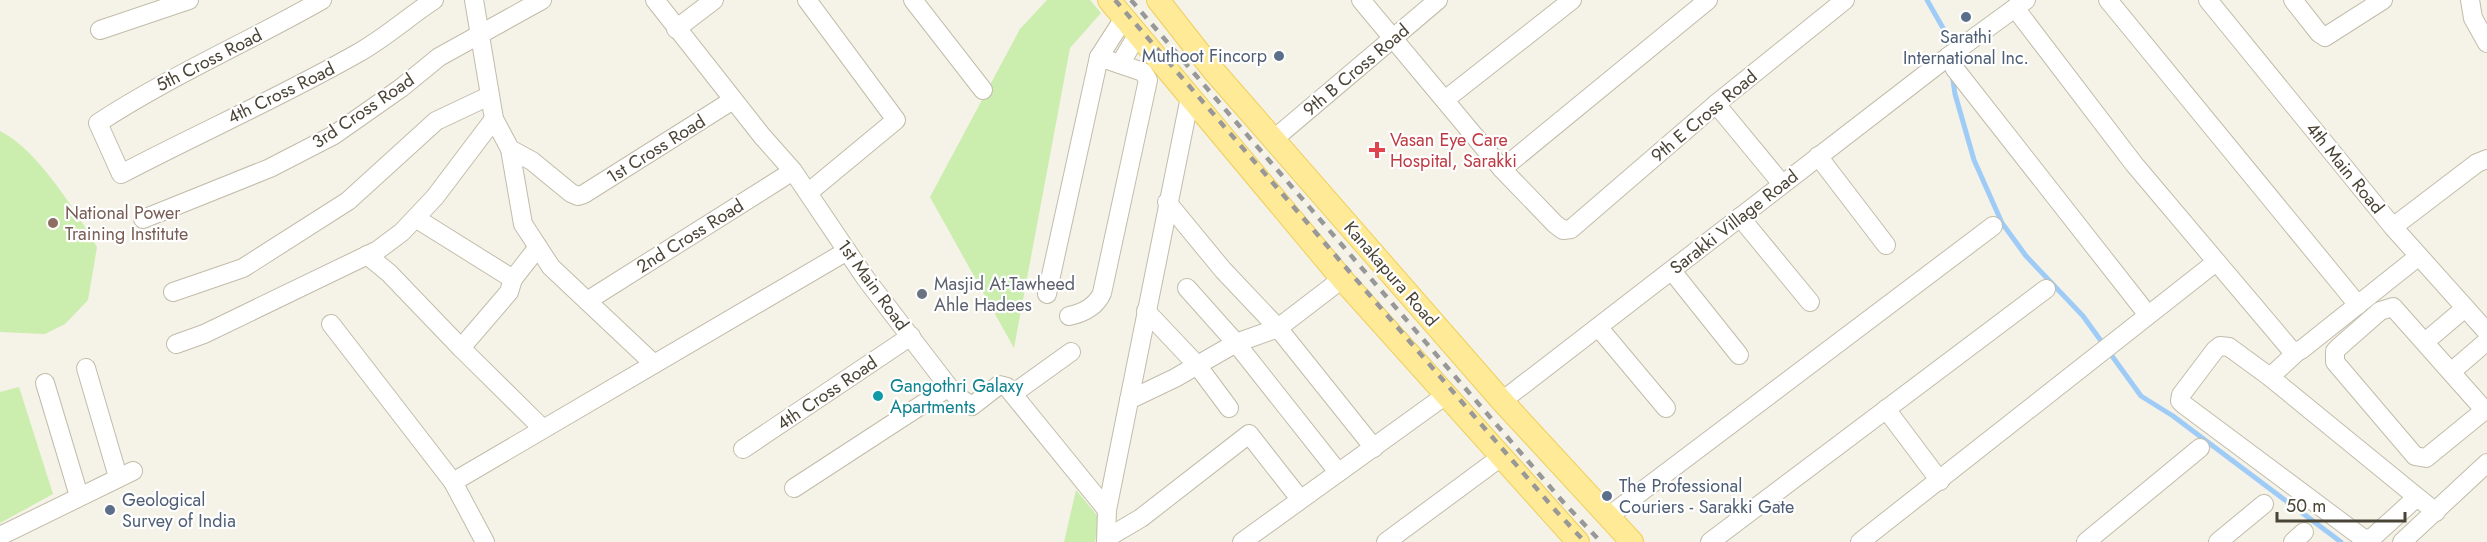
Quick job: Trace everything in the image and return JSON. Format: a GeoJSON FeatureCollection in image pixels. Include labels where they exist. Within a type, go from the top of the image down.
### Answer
{"type":"FeatureCollection","features":[{"type":"Feature","properties":{"kind":"main road"},"geometry":{"type":"LineString","coordinates":[[1109,0],[1342,279],[1578,542]]}},
{"type":"Feature","properties":{"kind":"main road","name":"Kanakapura Road"},"geometry":{"type":"LineString","coordinates":[[1158,0],[1213,70],[1502,401],[1632,542]]}},
{"type":"Feature","properties":{"kind":"street"},"geometry":{"type":"LineString","coordinates":[[100,30],[189,0]]}},
{"type":"Feature","properties":{"kind":"street","name":"5th Cross Road"},"geometry":{"type":"LineString","coordinates":[[121,174],[98,123],[162,83],[262,34],[322,0]]}},
{"type":"Feature","properties":{"kind":"street","name":"4th Cross Road"},"geometry":{"type":"LineString","coordinates":[[121,174],[229,118],[291,90],[362,51],[434,0]]}},
{"type":"Feature","properties":{"kind":"street"},"geometry":{"type":"LineString","coordinates":[[474,0],[494,119],[510,149],[523,224],[551,267],[654,364]]}},
{"type":"Feature","properties":{"kind":"street","name":"3rd Cross Road"},"geometry":{"type":"LineString","coordinates":[[143,219],[270,168],[334,135],[401,88],[438,57],[542,0]]}},
{"type":"Feature","properties":{"kind":"street","name":"1st Main Road"},"geometry":{"type":"LineString","coordinates":[[654,0],[793,171],[847,251],[955,395],[972,406],[999,385],[1007,387],[1014,393]]}},
{"type":"Feature","properties":{"kind":"street"},"geometry":{"type":"LineString","coordinates":[[676,29],[714,0]]}},
{"type":"Feature","properties":{"kind":"street"},"geometry":{"type":"LineString","coordinates":[[807,0],[896,120],[809,192]]}},
{"type":"Feature","properties":{"kind":"street"},"geometry":{"type":"LineString","coordinates":[[913,0],[983,90]]}},
{"type":"Feature","properties":{"kind":"street"},"geometry":{"type":"LineString","coordinates":[[1361,0],[1502,168],[1708,0]]}},
{"type":"Feature","properties":{"kind":"street","name":"9th B Cross Road"},"geometry":{"type":"LineString","coordinates":[[1274,139],[1438,0]]}},
{"type":"Feature","properties":{"kind":"street"},"geometry":{"type":"LineString","coordinates":[[1446,99],[1572,0]]}},
{"type":"Feature","properties":{"kind":"street","name":"9th E Cross Road"},"geometry":{"type":"LineString","coordinates":[[1502,168],[1555,224],[1563,230],[1571,229],[1716,104],[1845,0]]}},
{"type":"Feature","properties":{"kind":"street"},"geometry":{"type":"LineString","coordinates":[[2108,0],[2358,304]]}},
{"type":"Feature","properties":{"kind":"street","name":"4th Main Road"},"geometry":{"type":"LineString","coordinates":[[2208,0],[2393,226],[2487,332]]}},
{"type":"Feature","properties":{"kind":"street"},"geometry":{"type":"LineString","coordinates":[[2293,0],[2319,33],[2325,37],[2383,0]]}},
{"type":"Feature","properties":{"kind":"street"},"geometry":{"type":"LineString","coordinates":[[2470,0],[2473,18],[2487,43]]}},
{"type":"Feature","properties":{"kind":"street"},"geometry":{"type":"LineString","coordinates":[[2021,4],[2134,164],[2292,351],[2297,352]]}},
{"type":"Feature","properties":{"kind":"street","name":"Sarakki Village Road"},"geometry":{"type":"LineString","coordinates":[[1502,401],[1818,156],[2021,4]]}},
{"type":"Feature","properties":{"kind":"street"},"geometry":{"type":"LineString","coordinates":[[1047,294],[1099,57],[1131,26]]}},
{"type":"Feature","properties":{"kind":"street"},"geometry":{"type":"LineString","coordinates":[[1120,64],[1131,26]]}},
{"type":"Feature","properties":{"kind":"street"},"geometry":{"type":"LineString","coordinates":[[1949,56],[1955,69],[2148,315]]}},
{"type":"Feature","properties":{"kind":"street"},"geometry":{"type":"LineString","coordinates":[[1069,316],[1091,308],[1102,293],[1148,80],[1143,72],[1099,57]]}},
{"type":"Feature","properties":{"kind":"street"},"geometry":{"type":"LineString","coordinates":[[173,292],[243,268],[348,201],[436,122],[489,96]]}},
{"type":"Feature","properties":{"kind":"street"},"geometry":{"type":"LineString","coordinates":[[1107,540],[1107,510],[1167,202],[1190,97]]}},
{"type":"Feature","properties":{"kind":"street","name":"1st Cross Road"},"geometry":{"type":"LineString","coordinates":[[510,149],[532,161],[571,193],[578,196],[733,100]]}},
{"type":"Feature","properties":{"kind":"street"},"geometry":{"type":"LineString","coordinates":[[1716,104],[1782,184]]}},
{"type":"Feature","properties":{"kind":"street"},"geometry":{"type":"LineString","coordinates":[[176,344],[204,334],[367,255],[402,232],[417,219],[494,119]]}},
{"type":"Feature","properties":{"kind":"street"},"geometry":{"type":"LineString","coordinates":[[1818,156],[1886,245]]}},
{"type":"Feature","properties":{"kind":"street"},"geometry":{"type":"LineString","coordinates":[[2393,226],[2468,170],[2487,159]]}},
{"type":"Feature","properties":{"kind":"street","name":"2nd Cross Road"},"geometry":{"type":"LineString","coordinates":[[587,301],[793,171]]}},
{"type":"Feature","properties":{"kind":"street"},"geometry":{"type":"LineString","coordinates":[[1167,202],[1223,270],[1278,328],[1374,448]]}},
{"type":"Feature","properties":{"kind":"street"},"geometry":{"type":"LineString","coordinates":[[1740,217],[1810,302]]}},
{"type":"Feature","properties":{"kind":"street"},"geometry":{"type":"LineString","coordinates":[[417,219],[513,279]]}},
{"type":"Feature","properties":{"kind":"street"},"geometry":{"type":"LineString","coordinates":[[1609,516],[1993,226]]}},
{"type":"Feature","properties":{"kind":"street"},"geometry":{"type":"LineString","coordinates":[[461,348],[509,292],[513,279],[538,247]]}},
{"type":"Feature","properties":{"kind":"street"},"geometry":{"type":"LineString","coordinates":[[453,482],[847,251]]}},
{"type":"Feature","properties":{"kind":"street"},"geometry":{"type":"LineString","coordinates":[[367,255],[389,273],[543,429]]}},
{"type":"Feature","properties":{"kind":"street"},"geometry":{"type":"LineString","coordinates":[[2270,377],[2297,352],[2419,256]]}},
{"type":"Feature","properties":{"kind":"street"},"geometry":{"type":"LineString","coordinates":[[1860,542],[2216,262]]}},
{"type":"Feature","properties":{"kind":"street"},"geometry":{"type":"LineString","coordinates":[[1672,271],[1739,355]]}},
{"type":"Feature","properties":{"kind":"street"},"geometry":{"type":"LineString","coordinates":[[1129,400],[1236,343],[1278,328],[1342,279]]}},
{"type":"Feature","properties":{"kind":"street"},"geometry":{"type":"LineString","coordinates":[[1187,288],[1236,343],[1338,472]]}},
{"type":"Feature","properties":{"kind":"street"},"geometry":{"type":"LineString","coordinates":[[1710,542],[2046,289]]}},
{"type":"Feature","properties":{"kind":"street"},"geometry":{"type":"LineString","coordinates":[[2393,307],[2398,311],[2425,342],[2480,405],[2481,410],[2480,414],[2430,456],[2420,459],[2342,370],[2334,357],[2339,347],[2386,308],[2393,307]]}},
{"type":"Feature","properties":{"kind":"street"},"geometry":{"type":"LineString","coordinates":[[2425,342],[2465,308]]}},
{"type":"Feature","properties":{"kind":"street"},"geometry":{"type":"LineString","coordinates":[[1146,311],[1197,365],[1229,408]]}},
{"type":"Feature","properties":{"kind":"street"},"geometry":{"type":"LineString","coordinates":[[331,324],[453,482],[485,542]]}},
{"type":"Feature","properties":{"kind":"street"},"geometry":{"type":"LineString","coordinates":[[1599,328],[1666,408]]}},
{"type":"Feature","properties":{"kind":"street","name":"4th Cross Road"},"geometry":{"type":"LineString","coordinates":[[743,449],[911,336]]}},
{"type":"Feature","properties":{"kind":"street"},"geometry":{"type":"LineString","coordinates":[[2451,372],[2487,341]]}},
{"type":"Feature","properties":{"kind":"street"},"geometry":{"type":"LineString","coordinates":[[2417,497],[2372,538],[2364,539],[2180,401],[2181,395],[2220,346],[2229,348],[2270,377],[2436,512]]}},
{"type":"Feature","properties":{"kind":"street"},"geometry":{"type":"LineString","coordinates":[[1071,352],[1014,393],[1107,510]]}},
{"type":"Feature","properties":{"kind":"street"},"geometry":{"type":"LineString","coordinates":[[0,536],[125,474],[86,368]]}},
{"type":"Feature","properties":{"kind":"street"},"geometry":{"type":"LineString","coordinates":[[45,383],[79,496]]}},
{"type":"Feature","properties":{"kind":"street"},"geometry":{"type":"LineString","coordinates":[[794,488],[949,387]]}},
{"type":"Feature","properties":{"kind":"street"},"geometry":{"type":"LineString","coordinates":[[1242,542],[1446,395]]}},
{"type":"Feature","properties":{"kind":"street"},"geometry":{"type":"LineString","coordinates":[[1886,409],[1940,481]]}},
{"type":"Feature","properties":{"kind":"street"},"geometry":{"type":"LineString","coordinates":[[1107,540],[1141,518],[1249,434],[1300,499]]}},
{"type":"Feature","properties":{"kind":"street"},"geometry":{"type":"LineString","coordinates":[[2086,542],[2200,448]]}},
{"type":"Feature","properties":{"kind":"street"},"geometry":{"type":"LineString","coordinates":[[1386,542],[1501,457]]}},
{"type":"Feature","properties":{"kind":"street"},"geometry":{"type":"LineString","coordinates":[[2396,516],[2409,537],[2487,463]]}},
{"type":"Feature","properties":{"kind":"street"},"geometry":{"type":"LineString","coordinates":[[2218,542],[2264,504]]}},
{"type":"Feature","properties":{"kind":"green space"},"geometry":{"type":"Polygon","coordinates":[[[1047,0],[1090,0],[1101,13],[1070,48],[1014,348],[930,197],[1020,29],[1047,0]]]}},
{"type":"Feature","properties":{"kind":"green space"},"geometry":{"type":"Polygon","coordinates":[[[0,131],[14,140],[41,166],[67,200],[97,247],[88,300],[65,324],[45,334],[0,332],[0,131]]]}},
{"type":"Feature","properties":{"kind":"green space"},"geometry":{"type":"Polygon","coordinates":[[[19,387],[53,494],[0,523],[0,392],[19,387]]]}},
{"type":"Feature","properties":{"kind":"green space"},"geometry":{"type":"Polygon","coordinates":[[[1076,490],[1100,519],[1095,542],[1064,542],[1076,490]]]}},
{"type":"Feature","properties":{"kind":"waterway"},"geometry":{"type":"LineString","coordinates":[[1927,0],[1947,35],[1949,50]]}},
{"type":"Feature","properties":{"kind":"waterway"},"geometry":{"type":"LineString","coordinates":[[1952,74],[1955,94],[1974,160],[2002,223],[2026,256],[2083,316],[2141,396],[2173,416],[2341,542]]}},
{"type":"Feature","properties":{"kind":"railway"},"geometry":{"type":"LineString","coordinates":[[1115,0],[1585,542]]}},
{"type":"Feature","properties":{"kind":"railway"},"geometry":{"type":"LineString","coordinates":[[1131,0],[1564,503],[1601,542]]}},
{"type":"Feature","properties":{"kind":"place","name":"Sarathi International Inc."},"geometry":{"type":"Point","coordinates":[1966,17]}},
{"type":"Feature","properties":{"kind":"place","name":"Muthoot Fincorp"},"geometry":{"type":"Point","coordinates":[1279,56]}},
{"type":"Feature","properties":{"kind":"place","name":"Vasan Eye Care Hospital, Sarakki"},"geometry":{"type":"Point","coordinates":[1377,150]}},
{"type":"Feature","properties":{"kind":"place","name":"National Power Training Institute"},"geometry":{"type":"Point","coordinates":[53,223]}},
{"type":"Feature","properties":{"kind":"place","name":"Masjid At-Tawheed Ahle Hadees"},"geometry":{"type":"Point","coordinates":[922,294]}},
{"type":"Feature","properties":{"kind":"place","name":"Gangothri Galaxy Apartments"},"geometry":{"type":"Point","coordinates":[878,396]}},
{"type":"Feature","properties":{"kind":"place","name":"The Professional Couriers - Sarakki Gate"},"geometry":{"type":"Point","coordinates":[1607,496]}},
{"type":"Feature","properties":{"kind":"place","name":"Geological Survey of India"},"geometry":{"type":"Point","coordinates":[110,510]}}]}
